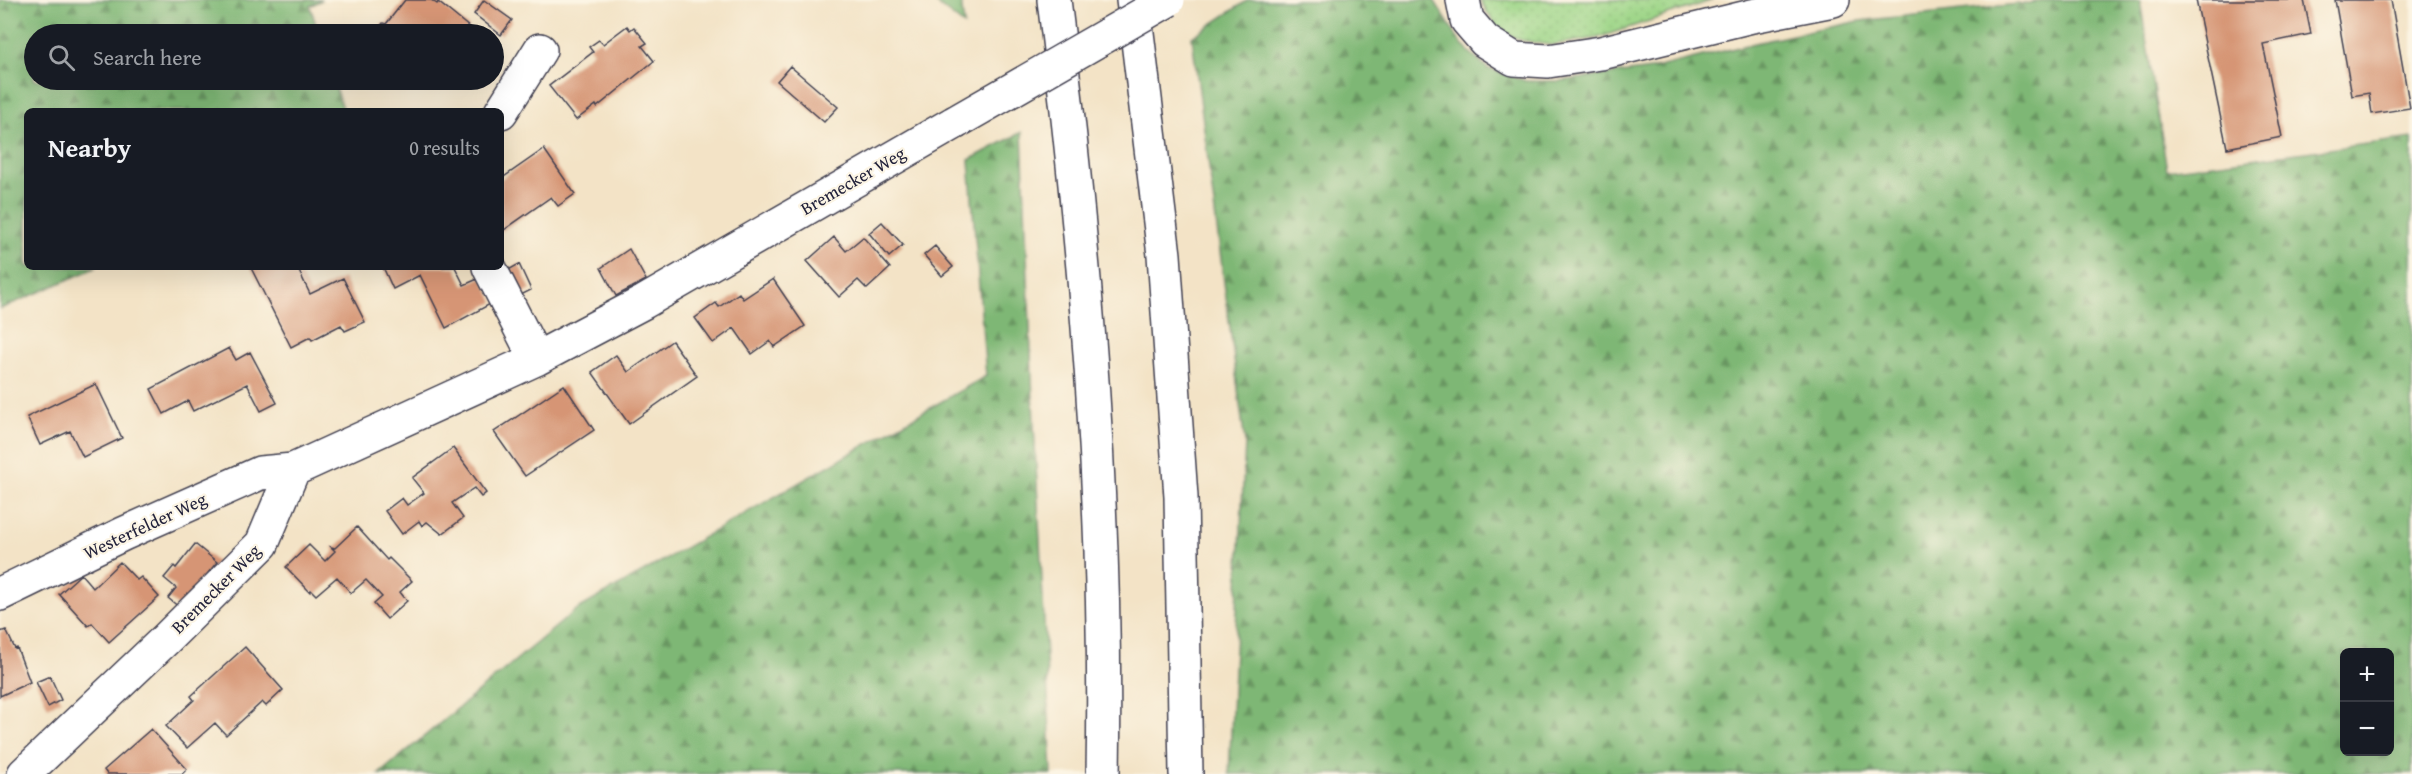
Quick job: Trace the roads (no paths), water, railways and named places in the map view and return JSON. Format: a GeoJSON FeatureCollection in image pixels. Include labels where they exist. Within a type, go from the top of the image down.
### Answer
{"type":"FeatureCollection","features":[{"type":"Feature","properties":{"kind":"main road"},"geometry":{"type":"LineString","coordinates":[[1054,0],[1084,262],[1099,490],[1104,720],[1102,774]]}},
{"type":"Feature","properties":{"kind":"main road"},"geometry":{"type":"LineString","coordinates":[[1133,0],[1164,255],[1179,474],[1186,774]]}},
{"type":"Feature","properties":{"kind":"main road","name":"Bremecker Weg"},"geometry":{"type":"LineString","coordinates":[[24,774],[67,735],[262,544],[293,470],[536,359],[644,302],[1168,0]]}},
{"type":"Feature","properties":{"kind":"main road"},"geometry":{"type":"LineString","coordinates":[[1463,0],[1467,20],[1485,41],[1514,59],[1548,61],[1601,53],[1752,16],[1833,0]]}},
{"type":"Feature","properties":{"kind":"main road"},"geometry":{"type":"LineString","coordinates":[[504,108],[540,50]]}},
{"type":"Feature","properties":{"kind":"main road"},"geometry":{"type":"LineString","coordinates":[[491,270],[536,359]]}},
{"type":"Feature","properties":{"kind":"main road","name":"Westerfelder Weg"},"geometry":{"type":"LineString","coordinates":[[0,594],[123,534],[260,473],[293,470]]}}]}
